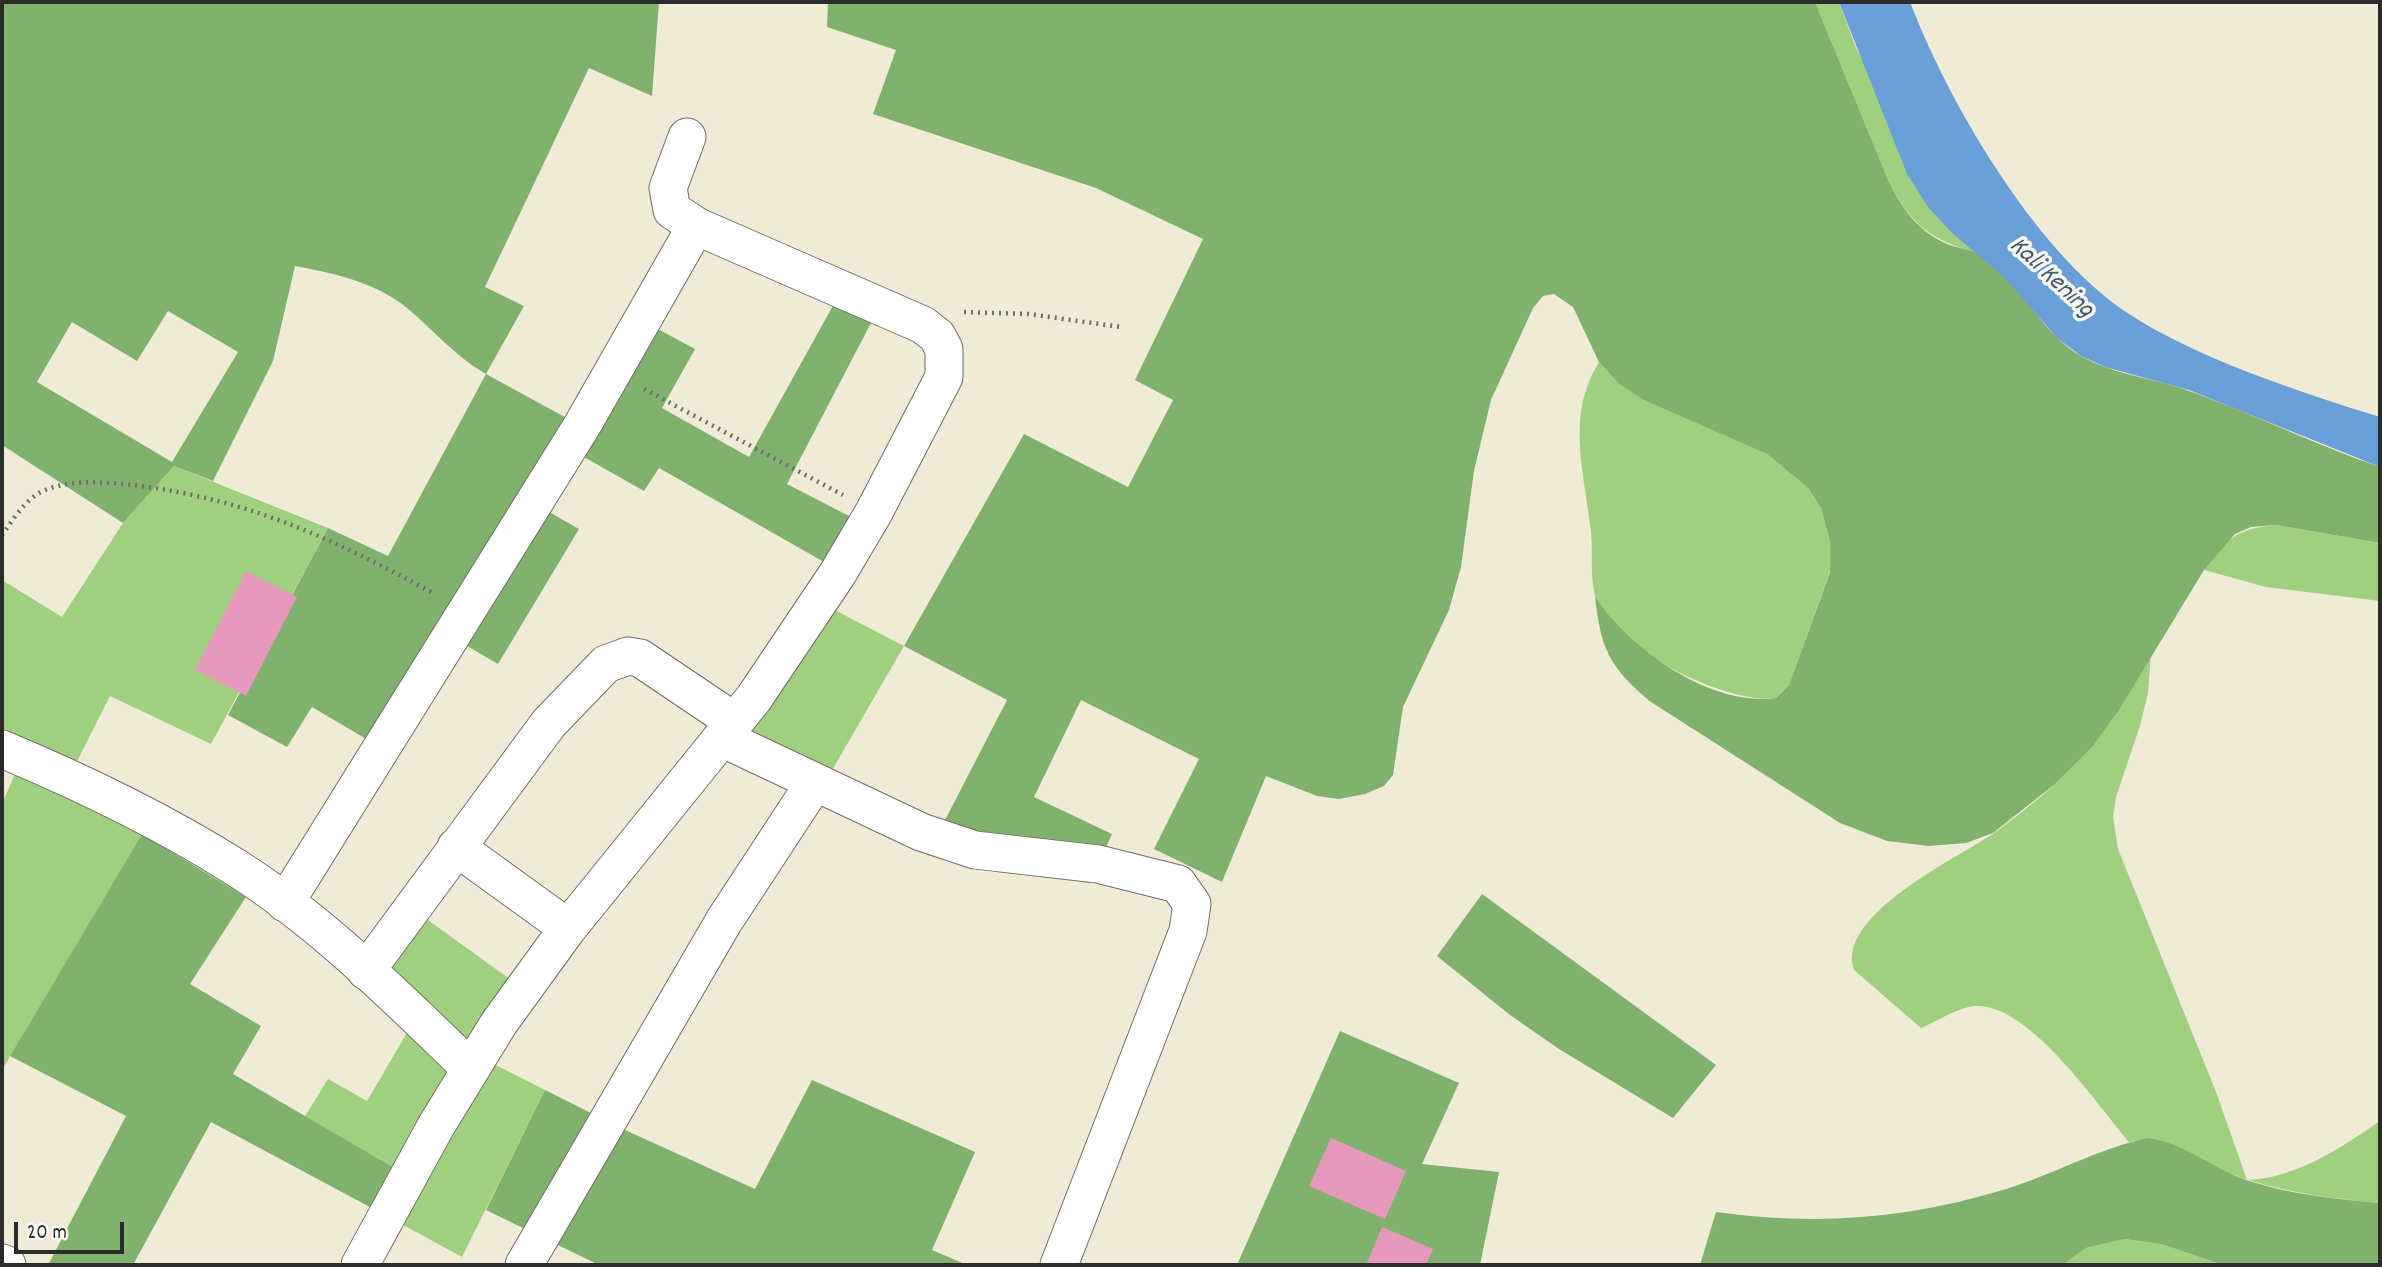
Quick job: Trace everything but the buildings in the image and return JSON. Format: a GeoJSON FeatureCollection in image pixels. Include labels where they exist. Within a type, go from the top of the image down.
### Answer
{"type":"FeatureCollection","features":[{"type":"Feature","properties":{"kind":"street"},"geometry":{"type":"LineString","coordinates":[[360,1265],[470,1068],[568,928],[728,730],[793,642],[874,512],[944,377],[944,349],[937,336],[923,325],[696,226],[672,210],[668,199],[672,174],[687,137]]}},
{"type":"Feature","properties":{"kind":"street"},"geometry":{"type":"LineString","coordinates":[[285,903],[468,612],[613,372],[696,226]]}},
{"type":"Feature","properties":{"kind":"street"},"geometry":{"type":"LineString","coordinates":[[366,971],[549,723],[596,673],[616,658],[628,656],[654,665],[728,730],[815,782],[921,831],[975,850],[1098,864],[1178,884],[1187,893],[1192,904],[1188,931],[1059,1265]]}},
{"type":"Feature","properties":{"kind":"street"},"geometry":{"type":"LineString","coordinates":[[2,749],[170,829],[236,867],[285,903],[366,971],[470,1068]]}},
{"type":"Feature","properties":{"kind":"street"},"geometry":{"type":"LineString","coordinates":[[524,1265],[724,921],[815,782]]}},
{"type":"Feature","properties":{"kind":"street"},"geometry":{"type":"LineString","coordinates":[[456,847],[568,928]]}},
{"type":"Feature","properties":{"kind":"street"},"geometry":{"type":"LineString","coordinates":[[2,1263],[7,1265]]}},
{"type":"Feature","properties":{"kind":"path"},"geometry":{"type":"LineString","coordinates":[[923,325],[959,313],[1000,312],[1121,327]]}},
{"type":"Feature","properties":{"kind":"path"},"geometry":{"type":"LineString","coordinates":[[613,372],[874,512]]}},
{"type":"Feature","properties":{"kind":"path"},"geometry":{"type":"LineString","coordinates":[[2,535],[23,506],[38,494],[68,484],[125,484],[190,492],[242,505],[311,531],[372,560],[468,612]]}},
{"type":"Feature","properties":{"kind":"green space"},"geometry":{"type":"Polygon","coordinates":[[[2,2],[659,2],[652,96],[589,68],[485,287],[524,306],[486,374],[390,296],[351,279],[295,266],[273,361],[213,481],[174,466],[123,523],[2,445],[2,2]],[[168,311],[137,361],[72,322],[37,382],[172,462],[238,352],[168,311]]]}},
{"type":"Feature","properties":{"kind":"green space"},"geometry":{"type":"Polygon","coordinates":[[[828,2],[1815,2],[1889,182],[1899,201],[1918,225],[1949,245],[1980,255],[2007,278],[2053,334],[2066,346],[2094,363],[2192,392],[2380,467],[2380,543],[2276,525],[2251,527],[2235,534],[2204,570],[2119,710],[2092,747],[2055,784],[1993,833],[1966,843],[1929,846],[1887,841],[1840,823],[1651,702],[1626,679],[1610,657],[1601,631],[1595,597],[1610,617],[1650,654],[1699,684],[1751,698],[1776,698],[1789,685],[1830,572],[1830,542],[1821,508],[1808,488],[1767,454],[1642,399],[1618,383],[1599,362],[1573,307],[1554,294],[1543,296],[1533,308],[1491,400],[1474,471],[1461,567],[1449,610],[1403,707],[1393,775],[1384,786],[1365,794],[1339,799],[1317,796],[1266,776],[1222,882],[1154,849],[1199,759],[1081,700],[1034,797],[1112,834],[1090,883],[997,872],[927,855],[1007,700],[904,646],[1024,434],[1128,487],[1173,400],[1135,380],[1203,239],[1096,188],[873,114],[896,50],[827,27],[828,2]]]}},
{"type":"Feature","properties":{"kind":"green space"},"geometry":{"type":"Polygon","coordinates":[[[1815,2],[1839,2],[1856,48],[1952,233],[1979,254],[1935,236],[1915,221],[1906,210],[1889,182],[1815,2]]]}},
{"type":"Feature","properties":{"kind":"green space"},"geometry":{"type":"Polygon","coordinates":[[[835,302],[872,321],[787,484],[851,517],[824,562],[659,468],[644,491],[554,440],[523,497],[579,529],[498,664],[443,632],[373,743],[312,707],[287,747],[228,715],[328,528],[388,556],[486,374],[594,433],[654,327],[695,349],[662,408],[749,457],[835,302]]]}},
{"type":"Feature","properties":{"kind":"green space"},"geometry":{"type":"Polygon","coordinates":[[[1599,362],[1618,383],[1767,454],[1808,488],[1821,508],[1830,542],[1830,571],[1789,685],[1776,698],[1755,698],[1729,692],[1672,669],[1645,653],[1604,615],[1593,589],[1591,532],[1580,446],[1583,403],[1599,362]]]}},
{"type":"Feature","properties":{"kind":"green space"},"geometry":{"type":"Polygon","coordinates":[[[174,466],[328,528],[211,744],[110,696],[61,793],[142,834],[2,1070],[2,804],[27,746],[2,735],[2,580],[62,617],[123,523],[174,466]]]}},
{"type":"Feature","properties":{"kind":"green space"},"geometry":{"type":"Polygon","coordinates":[[[2276,525],[2380,543],[2380,601],[2266,587],[2204,570],[2233,537],[2251,529],[2276,525]]]}},
{"type":"Feature","properties":{"kind":"green space"},"geometry":{"type":"Polygon","coordinates":[[[827,606],[904,646],[831,772],[744,731],[827,606]]]}},
{"type":"Feature","properties":{"kind":"green space"},"geometry":{"type":"Polygon","coordinates":[[[2151,654],[2148,693],[2140,726],[2116,797],[2113,817],[2118,849],[2216,1092],[2247,1180],[2175,1146],[2145,1140],[2129,1142],[2060,1059],[2018,1021],[1996,1010],[1976,1006],[1955,1012],[1921,1028],[1854,970],[1853,949],[1863,929],[1880,909],[1903,890],[1994,833],[2057,782],[2085,753],[2109,722],[2151,654]]]}},
{"type":"Feature","properties":{"kind":"green space"},"geometry":{"type":"Polygon","coordinates":[[[142,834],[246,897],[190,984],[261,1026],[233,1074],[418,1182],[396,1221],[211,1122],[133,1265],[48,1265],[126,1116],[10,1056],[142,834]]]}},
{"type":"Feature","properties":{"kind":"green space"},"geometry":{"type":"Polygon","coordinates":[[[1482,894],[1716,1065],[1673,1118],[1559,1049],[1510,1015],[1437,956],[1482,894]]]}},
{"type":"Feature","properties":{"kind":"green space"},"geometry":{"type":"Polygon","coordinates":[[[425,918],[532,995],[486,1060],[545,1090],[462,1257],[396,1221],[305,1116],[328,1079],[367,1101],[425,1002],[390,965],[425,918]]]}},
{"type":"Feature","properties":{"kind":"green space"},"geometry":{"type":"Polygon","coordinates":[[[1340,1031],[1459,1083],[1422,1164],[1499,1172],[1480,1265],[1237,1265],[1340,1031]]]}},
{"type":"Feature","properties":{"kind":"green space"},"geometry":{"type":"Polygon","coordinates":[[[812,1080],[975,1152],[932,1250],[967,1265],[599,1265],[486,1210],[545,1090],[755,1189],[812,1080]]]}},
{"type":"Feature","properties":{"kind":"green space"},"geometry":{"type":"Polygon","coordinates":[[[2380,1121],[2380,1203],[2313,1195],[2248,1180],[2300,1168],[2334,1151],[2380,1121]]]}},
{"type":"Feature","properties":{"kind":"green space"},"geometry":{"type":"Polygon","coordinates":[[[2147,1138],[2173,1145],[2233,1175],[2262,1185],[2312,1195],[2380,1203],[2380,1265],[2223,1265],[2161,1244],[2124,1239],[2086,1248],[2063,1265],[1700,1265],[1716,1212],[1791,1219],[1827,1219],[1934,1207],[2006,1189],[2111,1148],[2147,1138]]]}},
{"type":"Feature","properties":{"kind":"green space"},"geometry":{"type":"Polygon","coordinates":[[[2123,1239],[2161,1244],[2223,1265],[2063,1265],[2086,1248],[2123,1239]]]}},
{"type":"Feature","properties":{"kind":"water","name":"Kali Kening"},"geometry":{"type":"Polygon","coordinates":[[[1839,2],[1910,2],[1947,84],[1998,172],[2028,214],[2092,286],[2126,312],[2215,359],[2380,417],[2380,467],[2189,390],[2105,367],[2081,356],[2057,338],[2004,277],[1952,233],[1928,207],[1907,174],[1839,2]]]}}]}
